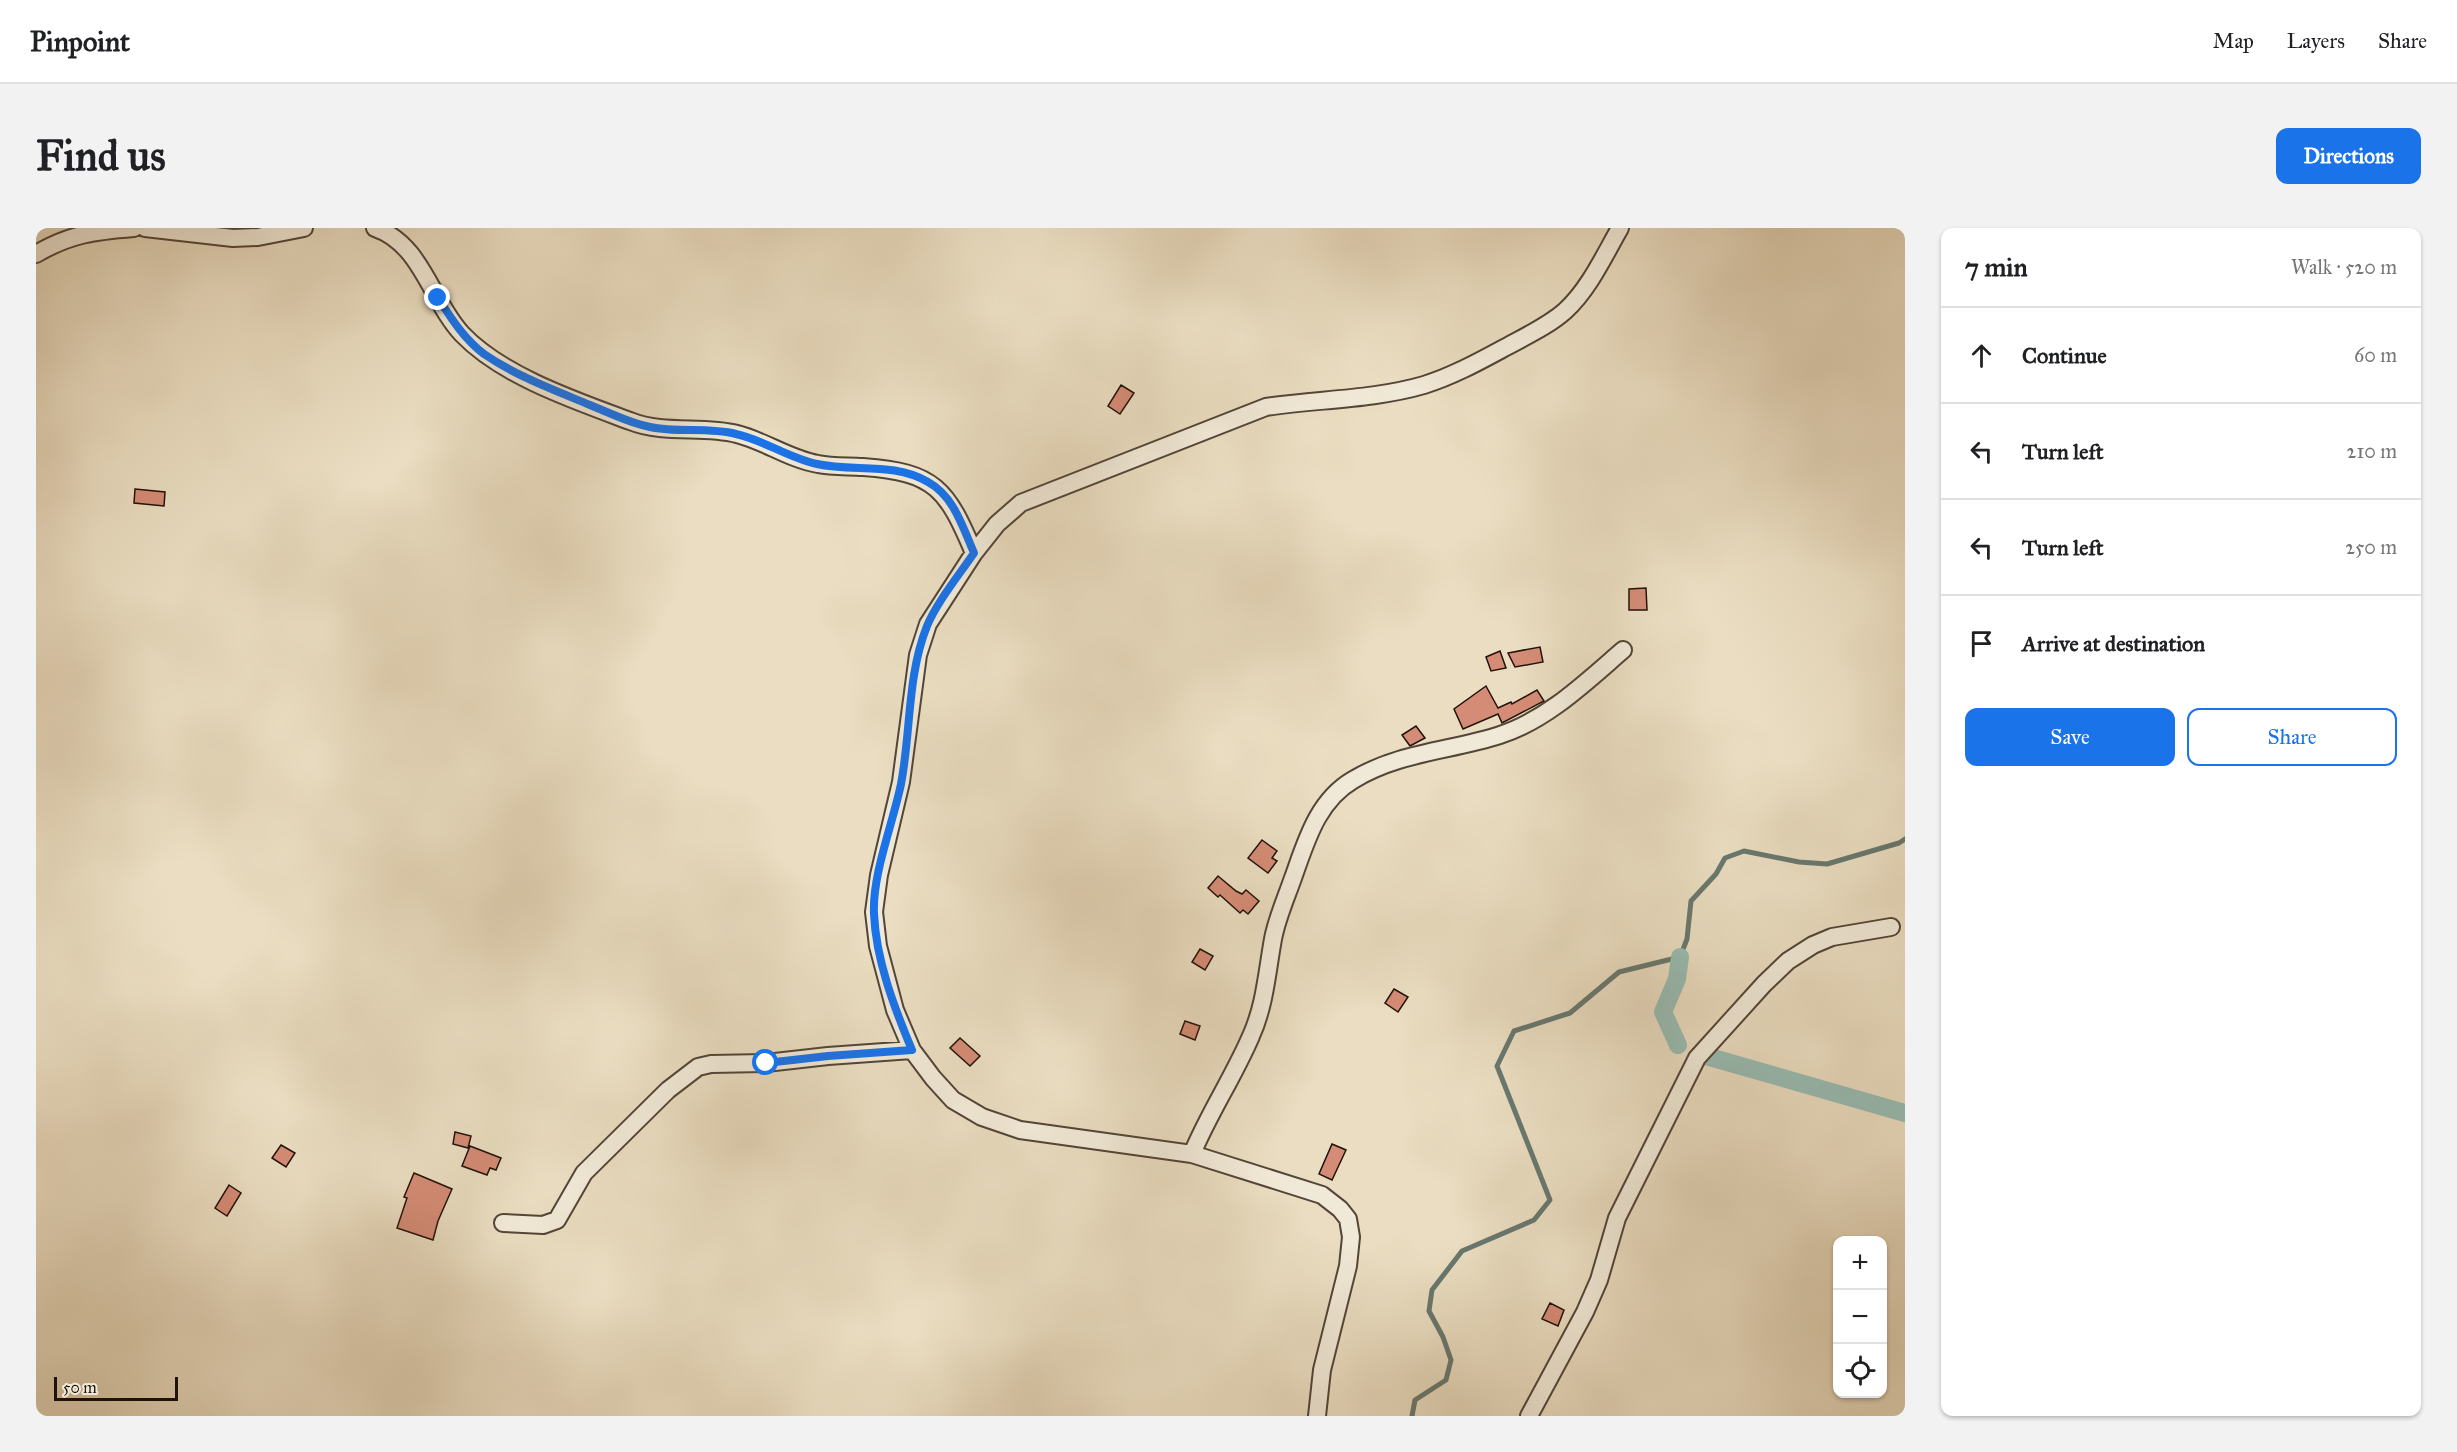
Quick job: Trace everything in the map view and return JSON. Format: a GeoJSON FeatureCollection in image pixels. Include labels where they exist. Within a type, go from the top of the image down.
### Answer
{"type":"FeatureCollection","features":[{"type":"Feature","properties":{"kind":"street"},"geometry":{"type":"LineString","coordinates":[[36,254],[58,241],[99,231],[134,228]]}},
{"type":"Feature","properties":{"kind":"street"},"geometry":{"type":"LineString","coordinates":[[145,228],[233,238],[258,237],[304,228]]}},
{"type":"Feature","properties":{"kind":"street"},"geometry":{"type":"LineString","coordinates":[[375,228],[391,233],[409,250],[461,333],[483,353],[533,382],[650,428],[736,434],[800,460],[819,465],[892,470],[910,474],[929,482],[948,500],[958,516],[974,553]]}},
{"type":"Feature","properties":{"kind":"street"},"geometry":{"type":"LineString","coordinates":[[1317,1416],[1323,1370],[1348,1266],[1351,1237],[1348,1219],[1322,1195],[1192,1154],[1020,1130],[982,1118],[953,1100],[912,1050],[895,1010],[878,946],[874,912],[879,875],[901,782],[918,655],[928,624],[974,553],[997,524],[1021,503],[1266,407],[1309,400],[1367,396],[1424,385],[1470,366],[1544,326],[1564,311],[1579,296],[1620,228]]}},
{"type":"Feature","properties":{"kind":"street"},"geometry":{"type":"LineString","coordinates":[[1192,1154],[1251,1036],[1261,1010],[1280,913],[1308,835],[1324,806],[1335,792],[1376,768],[1416,754],[1501,735],[1532,721],[1623,650]]}},
{"type":"Feature","properties":{"kind":"street"},"geometry":{"type":"LineString","coordinates":[[1529,1416],[1585,1312],[1599,1280],[1617,1218],[1697,1058],[1764,984],[1805,950],[1832,937],[1891,927]]}},
{"type":"Feature","properties":{"kind":"street"},"geometry":{"type":"LineString","coordinates":[[503,1223],[543,1225],[557,1220],[584,1173],[669,1090],[698,1067],[711,1064],[766,1063],[912,1050]]}},
{"type":"Feature","properties":{"kind":"building"},"geometry":{"type":"Polygon","coordinates":[[[1121,385],[1134,393],[1120,414],[1108,406],[1121,385]]]}},
{"type":"Feature","properties":{"kind":"building"},"geometry":{"type":"Polygon","coordinates":[[[135,489],[165,492],[164,506],[134,503],[135,489]]]}},
{"type":"Feature","properties":{"kind":"building"},"geometry":{"type":"Polygon","coordinates":[[[1646,588],[1647,610],[1629,610],[1629,589],[1646,588]]]}},
{"type":"Feature","properties":{"kind":"building"},"geometry":{"type":"Polygon","coordinates":[[[1540,647],[1543,662],[1515,667],[1508,653],[1540,647]]]}},
{"type":"Feature","properties":{"kind":"building"},"geometry":{"type":"Polygon","coordinates":[[[1500,651],[1506,668],[1491,671],[1486,657],[1500,651]]]}},
{"type":"Feature","properties":{"kind":"building"},"geometry":{"type":"Polygon","coordinates":[[[1486,686],[1498,708],[1511,702],[1512,704],[1537,690],[1544,701],[1502,723],[1498,714],[1463,729],[1454,709],[1486,686]]]}},
{"type":"Feature","properties":{"kind":"building"},"geometry":{"type":"Polygon","coordinates":[[[1416,726],[1425,738],[1410,746],[1402,735],[1416,726]]]}},
{"type":"Feature","properties":{"kind":"building"},"geometry":{"type":"Polygon","coordinates":[[[1262,840],[1277,851],[1272,858],[1277,861],[1268,873],[1248,858],[1262,840]]]}},
{"type":"Feature","properties":{"kind":"building"},"geometry":{"type":"Polygon","coordinates":[[[1218,876],[1236,891],[1242,894],[1246,890],[1259,901],[1248,914],[1243,910],[1240,913],[1220,895],[1218,897],[1208,888],[1218,876]]]}},
{"type":"Feature","properties":{"kind":"building"},"geometry":{"type":"Polygon","coordinates":[[[1200,949],[1213,956],[1205,970],[1192,962],[1200,949]]]}},
{"type":"Feature","properties":{"kind":"building"},"geometry":{"type":"Polygon","coordinates":[[[1394,989],[1408,997],[1398,1012],[1385,1003],[1394,989]]]}},
{"type":"Feature","properties":{"kind":"building"},"geometry":{"type":"Polygon","coordinates":[[[1185,1021],[1200,1026],[1195,1040],[1180,1034],[1185,1021]]]}},
{"type":"Feature","properties":{"kind":"building"},"geometry":{"type":"Polygon","coordinates":[[[960,1038],[980,1056],[970,1066],[950,1048],[960,1038]]]}},
{"type":"Feature","properties":{"kind":"building"},"geometry":{"type":"Polygon","coordinates":[[[455,1132],[471,1136],[468,1148],[453,1144],[455,1132]]]}},
{"type":"Feature","properties":{"kind":"building"},"geometry":{"type":"Polygon","coordinates":[[[1332,1144],[1346,1150],[1332,1180],[1319,1174],[1332,1144]]]}},
{"type":"Feature","properties":{"kind":"building"},"geometry":{"type":"Polygon","coordinates":[[[281,1145],[295,1153],[286,1167],[272,1158],[281,1145]]]}},
{"type":"Feature","properties":{"kind":"building"},"geometry":{"type":"Polygon","coordinates":[[[470,1146],[501,1158],[496,1170],[490,1168],[487,1175],[462,1166],[470,1146]]]}},
{"type":"Feature","properties":{"kind":"building"},"geometry":{"type":"Polygon","coordinates":[[[414,1173],[452,1189],[438,1221],[433,1240],[397,1228],[407,1198],[404,1197],[414,1173]]]}},
{"type":"Feature","properties":{"kind":"building"},"geometry":{"type":"Polygon","coordinates":[[[229,1185],[241,1193],[227,1216],[215,1208],[229,1185]]]}},
{"type":"Feature","properties":{"kind":"building"},"geometry":{"type":"Polygon","coordinates":[[[1550,1303],[1564,1310],[1558,1326],[1542,1319],[1550,1303]]]}},
{"type":"Feature","properties":{"kind":"waterway"},"geometry":{"type":"LineString","coordinates":[[1412,1416],[1415,1400],[1446,1380],[1451,1360],[1443,1337],[1429,1311],[1432,1290],[1462,1251],[1534,1220],[1550,1200],[1497,1066],[1514,1031],[1570,1013],[1619,972],[1680,957],[1687,939],[1691,901],[1716,874],[1725,858],[1744,851],[1799,862],[1827,864],[1899,843],[1905,839]]}},
{"type":"Feature","properties":{"kind":"waterway"},"geometry":{"type":"LineString","coordinates":[[1678,1045],[1663,1012],[1677,979],[1680,957]]}},
{"type":"Feature","properties":{"kind":"waterway"},"geometry":{"type":"LineString","coordinates":[[1706,1056],[1905,1113]]}},
{"type":"Feature","properties":{"kind":"route"},"geometry":{"type":"LineString","coordinates":[[438,298],[461,333],[483,353],[533,382],[632,422],[650,428],[681,431],[711,430],[736,434],[756,440],[800,460],[819,465],[892,470],[929,482],[948,500],[958,516],[974,553],[928,624],[918,655],[901,782],[879,875],[874,912],[878,946],[895,1010],[912,1050],[766,1063]]}}]}
